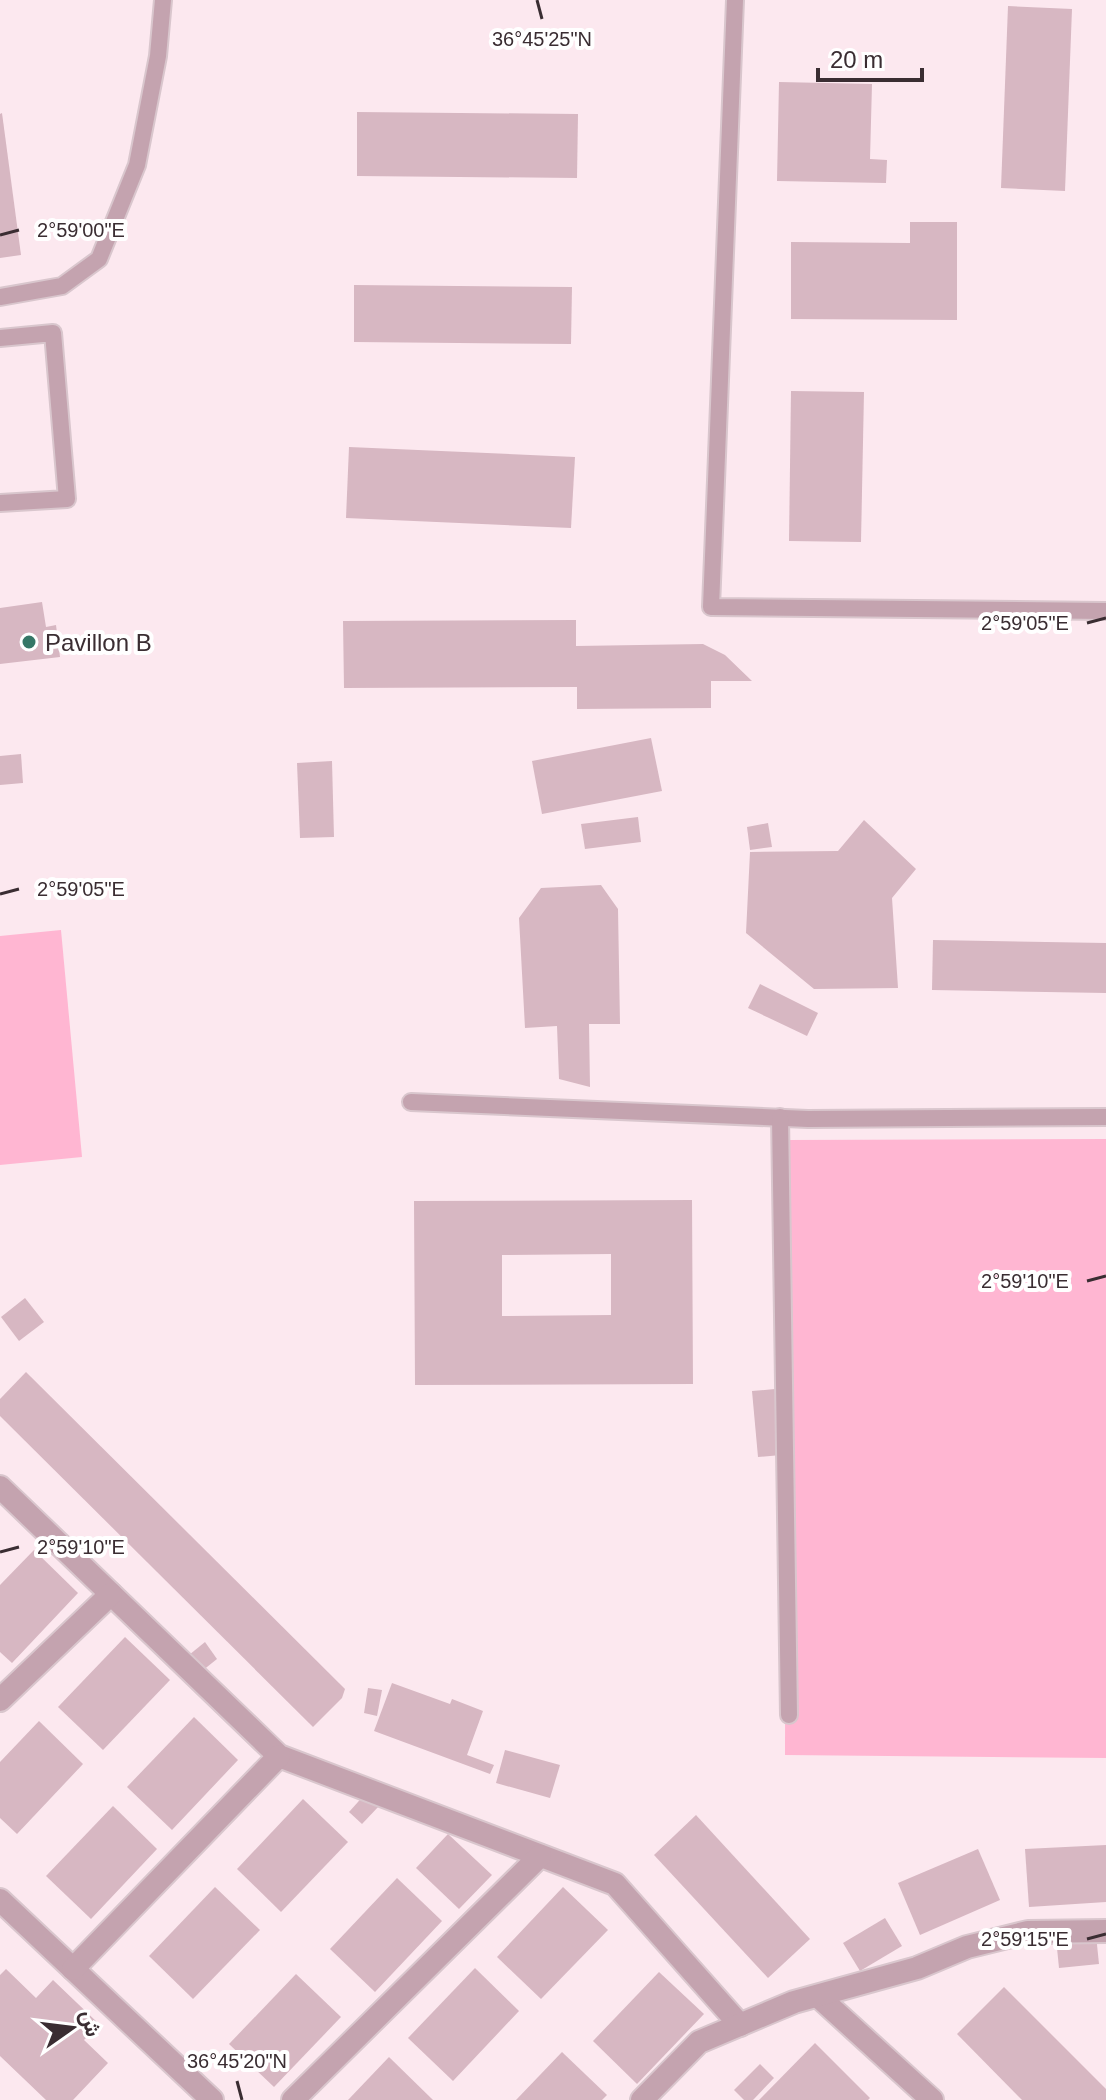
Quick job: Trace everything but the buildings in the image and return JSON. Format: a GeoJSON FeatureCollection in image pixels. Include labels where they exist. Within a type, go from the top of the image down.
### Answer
{"type":"FeatureCollection","features":[{"type":"Feature","properties":{"kind":"street"},"geometry":{"type":"LineString","coordinates":[[0,1487],[279,1756],[615,1884],[740,2025]]}},
{"type":"Feature","properties":{"kind":"street"},"geometry":{"type":"LineString","coordinates":[[0,1700],[111,1594]]}},
{"type":"Feature","properties":{"kind":"street"},"geometry":{"type":"LineString","coordinates":[[73,1969],[279,1756]]}},
{"type":"Feature","properties":{"kind":"street"},"geometry":{"type":"LineString","coordinates":[[293,2100],[540,1856]]}},
{"type":"Feature","properties":{"kind":"street"},"geometry":{"type":"LineString","coordinates":[[0,1900],[212,2100]]}},
{"type":"Feature","properties":{"kind":"street"},"geometry":{"type":"LineString","coordinates":[[642,2100],[699,2042],[794,2002],[917,1968],[967,1947],[1028,1932],[1106,1931]]}},
{"type":"Feature","properties":{"kind":"street"},"geometry":{"type":"LineString","coordinates":[[819,1997],[932,2100]]}},
{"type":"Feature","properties":{"kind":"lane"},"geometry":{"type":"LineString","coordinates":[[0,297],[62,286],[99,259],[137,165],[158,56],[163,0]]}},
{"type":"Feature","properties":{"kind":"lane"},"geometry":{"type":"LineString","coordinates":[[735,0],[711,607],[1106,611]]}},
{"type":"Feature","properties":{"kind":"lane"},"geometry":{"type":"LineString","coordinates":[[0,338],[53,333],[67,499],[0,503]]}},
{"type":"Feature","properties":{"kind":"lane"},"geometry":{"type":"LineString","coordinates":[[411,1102],[808,1119],[1106,1117]]}},
{"type":"Feature","properties":{"kind":"lane"},"geometry":{"type":"LineString","coordinates":[[780,1117],[789,1715]]}},
{"type":"Feature","properties":{"kind":"shaded area"},"geometry":{"type":"Polygon","coordinates":[[[61,930],[82,1157],[0,1165],[0,936],[61,930]]]}},
{"type":"Feature","properties":{"kind":"shaded area"},"geometry":{"type":"Polygon","coordinates":[[[1106,1139],[1106,1758],[785,1755],[786,1140],[1106,1139]]]}},
{"type":"Feature","properties":{"kind":"place","name":"Pavillon B"},"geometry":{"type":"Point","coordinates":[29,642]}}]}
